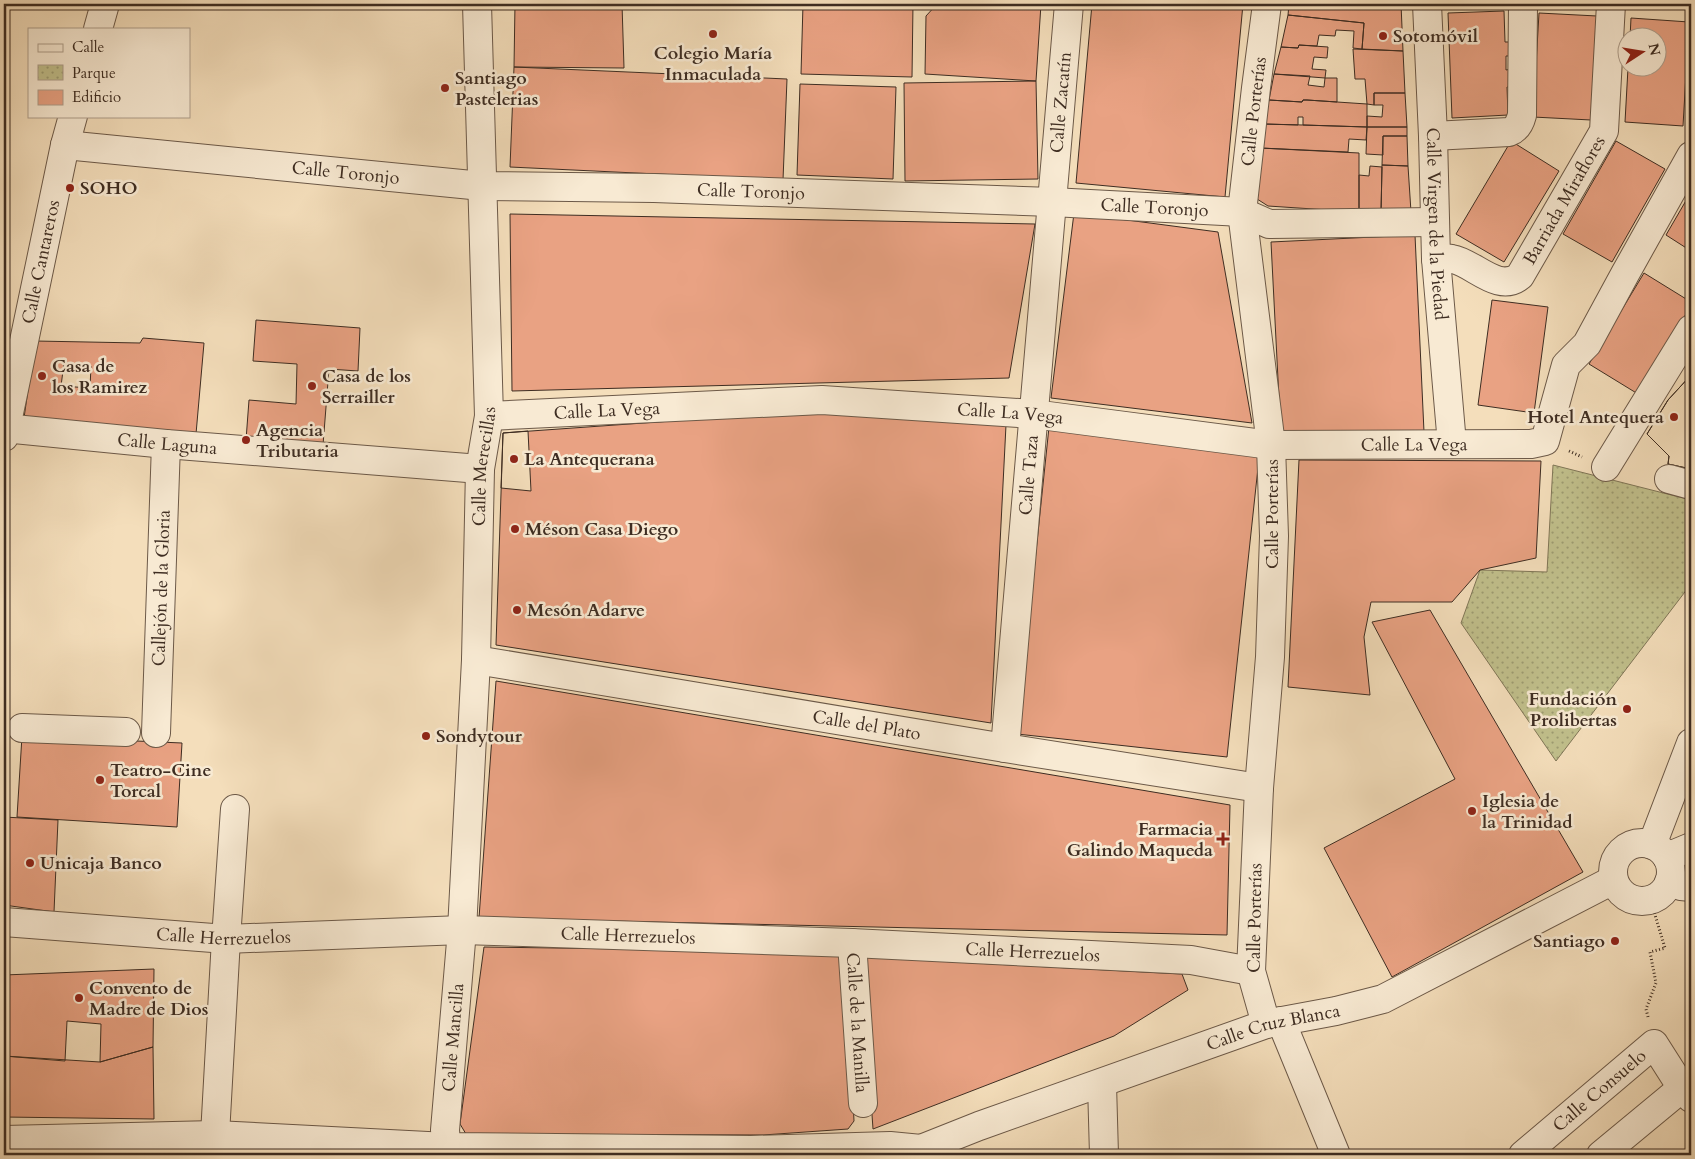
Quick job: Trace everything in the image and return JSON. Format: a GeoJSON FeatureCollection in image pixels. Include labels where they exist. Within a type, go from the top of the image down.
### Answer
{"type":"FeatureCollection","features":[{"type":"Feature","properties":{"kind":"street"},"geometry":{"type":"LineString","coordinates":[[98,28],[105,4]]}},
{"type":"Feature","properties":{"kind":"street","name":"Calle Merecillas"},"geometry":{"type":"LineString","coordinates":[[462,930],[476,660],[480,469],[489,416],[477,4]]}},
{"type":"Feature","properties":{"kind":"street","name":"Calle Zacatín"},"geometry":{"type":"LineString","coordinates":[[1052,202],[1069,4]]}},
{"type":"Feature","properties":{"kind":"street","name":"Calle Porterías"},"geometry":{"type":"LineString","coordinates":[[1268,4],[1242,212],[1272,445],[1274,536],[1270,657],[1259,788],[1251,971],[1336,1155]]}},
{"type":"Feature","properties":{"kind":"street","name":"Calle Virgen de la Piedad"},"geometry":{"type":"LineString","coordinates":[[1428,4],[1436,259],[1452,444]]}},
{"type":"Feature","properties":{"kind":"street"},"geometry":{"type":"LineString","coordinates":[[1433,136],[1509,132],[1519,124],[1522,115],[1523,4]]}},
{"type":"Feature","properties":{"kind":"street","name":"Barriada Miraflores"},"geometry":{"type":"LineString","coordinates":[[1436,259],[1452,259],[1501,282],[1510,282],[1520,276],[1604,132],[1611,4]]}},
{"type":"Feature","properties":{"kind":"street","name":"Calle Cantareros"},"geometry":{"type":"LineString","coordinates":[[4,431],[65,145],[72,118]]}},
{"type":"Feature","properties":{"kind":"street","name":"Calle Toronjo"},"geometry":{"type":"LineString","coordinates":[[65,145],[482,186],[654,188],[1052,202],[1242,212],[1270,224],[1435,222]]}},
{"type":"Feature","properties":{"kind":"street","name":"Calle La Vega"},"geometry":{"type":"LineString","coordinates":[[489,416],[822,400],[1033,414],[1272,445],[1531,444],[1545,441],[1566,365],[1588,344],[1691,156]]}},
{"type":"Feature","properties":{"kind":"street","name":"Calle Taza"},"geometry":{"type":"LineString","coordinates":[[1005,748],[1052,202]]}},
{"type":"Feature","properties":{"kind":"street"},"geometry":{"type":"LineString","coordinates":[[1606,467],[1691,329]]}},
{"type":"Feature","properties":{"kind":"street","name":"Calle Laguna"},"geometry":{"type":"LineString","coordinates":[[4,431],[480,469]]}},
{"type":"Feature","properties":{"kind":"street","name":"Callejón de la Gloria"},"geometry":{"type":"LineString","coordinates":[[156,733],[166,444]]}},
{"type":"Feature","properties":{"kind":"street","name":"Calle del Plato"},"geometry":{"type":"LineString","coordinates":[[476,660],[1005,748],[1259,788]]}},
{"type":"Feature","properties":{"kind":"street"},"geometry":{"type":"LineString","coordinates":[[22,728],[126,732]]}},
{"type":"Feature","properties":{"kind":"street"},"geometry":{"type":"LineString","coordinates":[[1670,870],[1641,842],[1624,848],[1618,854],[1614,862],[1613,880],[1617,889],[1632,900],[1641,902],[1670,870],[1691,743]]}},
{"type":"Feature","properties":{"kind":"street"},"geometry":{"type":"LineString","coordinates":[[215,1135],[235,809]]}},
{"type":"Feature","properties":{"kind":"street","name":"Calle Cruz Blanca"},"geometry":{"type":"LineString","coordinates":[[919,1152],[979,1126],[1274,1022],[1336,1011],[1383,999],[1613,880]]}},
{"type":"Feature","properties":{"kind":"street","name":"Calle Herrezuelos"},"geometry":{"type":"LineString","coordinates":[[4,922],[226,939],[462,930],[852,943],[1197,961],[1251,971]]}},
{"type":"Feature","properties":{"kind":"street","name":"Calle Mancilla"},"geometry":{"type":"LineString","coordinates":[[447,1151],[445,1130],[462,930]]}},
{"type":"Feature","properties":{"kind":"street","name":"Calle de la Manilla"},"geometry":{"type":"LineString","coordinates":[[852,943],[862,1103]]}},
{"type":"Feature","properties":{"kind":"street"},"geometry":{"type":"LineString","coordinates":[[1601,1155],[1687,1093],[1654,1044]]}},
{"type":"Feature","properties":{"kind":"street","name":"Calle Consuelo"},"geometry":{"type":"LineString","coordinates":[[1522,1155],[1654,1044]]}},
{"type":"Feature","properties":{"kind":"street"},"geometry":{"type":"LineString","coordinates":[[1102,1084],[1104,1155]]}},
{"type":"Feature","properties":{"kind":"street"},"geometry":{"type":"LineString","coordinates":[[4,1140],[138,1146],[215,1135],[447,1151],[886,1151],[890,1146],[919,1152]]}},
{"type":"Feature","properties":{"kind":"path"},"geometry":{"type":"LineString","coordinates":[[1654,1044],[1646,1009],[1656,982],[1650,952],[1666,948],[1670,870]]}},
{"type":"Feature","properties":{"kind":"green space"},"geometry":{"type":"Polygon","coordinates":[[[1553,465],[1691,500],[1691,584],[1556,761],[1461,623],[1480,570],[1547,572],[1553,465]]]}},
{"type":"Feature","properties":{"kind":"building"},"geometry":{"type":"Polygon","coordinates":[[[515,4],[622,4],[624,68],[514,67],[515,4]]]}},
{"type":"Feature","properties":{"kind":"building"},"geometry":{"type":"Polygon","coordinates":[[[803,4],[913,4],[912,77],[801,74],[803,4]]]}},
{"type":"Feature","properties":{"kind":"building"},"geometry":{"type":"Polygon","coordinates":[[[937,4],[1041,4],[1036,81],[925,74],[926,16],[937,4]]]}},
{"type":"Feature","properties":{"kind":"building"},"geometry":{"type":"Polygon","coordinates":[[[1092,4],[1243,4],[1225,197],[1076,183],[1092,4]]]}},
{"type":"Feature","properties":{"kind":"building","name":"Sotomóvil"},"geometry":{"type":"Polygon","coordinates":[[[1289,4],[1401,4],[1403,51],[1362,49],[1364,23],[1288,15],[1289,4]]]}},
{"type":"Feature","properties":{"kind":"building"},"geometry":{"type":"Polygon","coordinates":[[[1504,11],[1505,42],[1510,42],[1511,56],[1506,56],[1506,70],[1511,69],[1512,87],[1507,87],[1508,115],[1452,118],[1448,13],[1504,11]]]}},
{"type":"Feature","properties":{"kind":"building"},"geometry":{"type":"Polygon","coordinates":[[[1539,13],[1597,16],[1591,120],[1533,117],[1539,13]]]}},
{"type":"Feature","properties":{"kind":"building"},"geometry":{"type":"Polygon","coordinates":[[[1288,15],[1364,23],[1362,49],[1353,48],[1354,31],[1336,30],[1335,36],[1319,35],[1317,46],[1281,47],[1288,15]]]}},
{"type":"Feature","properties":{"kind":"building"},"geometry":{"type":"Polygon","coordinates":[[[1631,18],[1689,22],[1683,126],[1625,122],[1627,78],[1668,78],[1668,28],[1630,28],[1631,18]]]}},
{"type":"Feature","properties":{"kind":"building"},"geometry":{"type":"Polygon","coordinates":[[[1299,45],[1328,47],[1327,58],[1314,57],[1312,69],[1326,70],[1325,78],[1274,74],[1281,47],[1298,48],[1299,45]]]}},
{"type":"Feature","properties":{"kind":"building"},"geometry":{"type":"Polygon","coordinates":[[[1353,49],[1403,51],[1405,93],[1374,93],[1374,105],[1367,104],[1365,79],[1355,79],[1353,49]]]}},
{"type":"Feature","properties":{"kind":"building"},"geometry":{"type":"Polygon","coordinates":[[[514,67],[787,79],[783,180],[510,167],[514,67]]]}},
{"type":"Feature","properties":{"kind":"building"},"geometry":{"type":"Polygon","coordinates":[[[1274,74],[1310,76],[1308,85],[1324,87],[1325,78],[1337,78],[1337,102],[1269,100],[1274,74]]]}},
{"type":"Feature","properties":{"kind":"building"},"geometry":{"type":"Polygon","coordinates":[[[1036,81],[1038,179],[905,181],[904,83],[1036,81]]]}},
{"type":"Feature","properties":{"kind":"building"},"geometry":{"type":"Polygon","coordinates":[[[800,84],[896,87],[893,179],[797,175],[800,84]]]}},
{"type":"Feature","properties":{"kind":"building"},"geometry":{"type":"Polygon","coordinates":[[[1374,93],[1405,93],[1407,127],[1367,127],[1367,116],[1382,117],[1383,105],[1374,105],[1374,93]]]}},
{"type":"Feature","properties":{"kind":"building"},"geometry":{"type":"Polygon","coordinates":[[[1269,100],[1302,102],[1307,100],[1367,104],[1367,127],[1303,125],[1303,117],[1298,117],[1298,125],[1264,124],[1269,100]]]}},
{"type":"Feature","properties":{"kind":"building"},"geometry":{"type":"Polygon","coordinates":[[[1264,124],[1367,127],[1366,140],[1349,139],[1348,152],[1260,148],[1264,124]]]}},
{"type":"Feature","properties":{"kind":"building"},"geometry":{"type":"Polygon","coordinates":[[[1367,127],[1407,127],[1407,136],[1383,136],[1383,155],[1366,154],[1367,127]]]}},
{"type":"Feature","properties":{"kind":"building"},"geometry":{"type":"Polygon","coordinates":[[[1383,136],[1407,136],[1408,166],[1382,165],[1383,136]]]}},
{"type":"Feature","properties":{"kind":"building"},"geometry":{"type":"Polygon","coordinates":[[[1511,141],[1559,171],[1504,262],[1456,234],[1511,141]]]}},
{"type":"Feature","properties":{"kind":"building"},"geometry":{"type":"Polygon","coordinates":[[[1616,141],[1665,169],[1612,262],[1563,234],[1616,141]]]}},
{"type":"Feature","properties":{"kind":"building"},"geometry":{"type":"Polygon","coordinates":[[[1260,148],[1359,153],[1359,212],[1268,206],[1254,197],[1260,148]]]}},
{"type":"Feature","properties":{"kind":"building"},"geometry":{"type":"Polygon","coordinates":[[[1382,165],[1408,166],[1411,212],[1381,213],[1382,165]]]}},
{"type":"Feature","properties":{"kind":"building"},"geometry":{"type":"Polygon","coordinates":[[[1370,166],[1382,167],[1381,213],[1359,212],[1359,175],[1369,176],[1370,166]]]}},
{"type":"Feature","properties":{"kind":"building"},"geometry":{"type":"Polygon","coordinates":[[[1691,192],[1691,251],[1666,235],[1691,192]]]}},
{"type":"Feature","properties":{"kind":"building"},"geometry":{"type":"Polygon","coordinates":[[[1074,213],[1218,232],[1252,423],[1051,398],[1074,213]]]}},
{"type":"Feature","properties":{"kind":"building"},"geometry":{"type":"Polygon","coordinates":[[[510,214],[1035,224],[1009,378],[512,391],[510,214]]]}},
{"type":"Feature","properties":{"kind":"building"},"geometry":{"type":"Polygon","coordinates":[[[1415,235],[1424,432],[1281,438],[1271,242],[1415,235]]]}},
{"type":"Feature","properties":{"kind":"building"},"geometry":{"type":"Polygon","coordinates":[[[1644,273],[1691,302],[1691,306],[1638,394],[1589,364],[1644,273]]]}},
{"type":"Feature","properties":{"kind":"building"},"geometry":{"type":"Polygon","coordinates":[[[1492,300],[1548,307],[1534,413],[1478,405],[1492,300]]]}},
{"type":"Feature","properties":{"kind":"building","name":"Casa de los Serrailler"},"geometry":{"type":"Polygon","coordinates":[[[256,320],[360,328],[358,371],[329,369],[323,445],[246,440],[249,400],[296,404],[297,364],[253,361],[256,320]]]}},
{"type":"Feature","properties":{"kind":"building"},"geometry":{"type":"Polygon","coordinates":[[[143,338],[204,343],[196,434],[24,418],[35,341],[140,343],[143,338]],[[64,363],[61,386],[90,388],[91,366],[64,363]]]}},
{"type":"Feature","properties":{"kind":"building","name":"Hotel Antequera"},"geometry":{"type":"Polygon","coordinates":[[[1691,375],[1691,469],[1668,464],[1669,456],[1647,434],[1668,400],[1691,375]]]}},
{"type":"Feature","properties":{"kind":"building","name":"Hotel Antequera"},"geometry":{"type":"Polygon","coordinates":[[[1691,375],[1691,469],[1668,464],[1669,456],[1647,434],[1668,400],[1691,375]]]}},
{"type":"Feature","properties":{"kind":"building"},"geometry":{"type":"Polygon","coordinates":[[[812,411],[1006,425],[991,723],[496,645],[503,433],[812,411]]]}},
{"type":"Feature","properties":{"kind":"building"},"geometry":{"type":"Polygon","coordinates":[[[1049,427],[1260,449],[1227,757],[1017,734],[1049,427]]]}},
{"type":"Feature","properties":{"kind":"building"},"geometry":{"type":"Polygon","coordinates":[[[528,431],[531,491],[501,488],[503,433],[528,431]]]}},
{"type":"Feature","properties":{"kind":"building"},"geometry":{"type":"Polygon","coordinates":[[[1299,460],[1541,461],[1536,558],[1480,570],[1452,602],[1371,602],[1364,637],[1370,695],[1288,687],[1299,460]]]}},
{"type":"Feature","properties":{"kind":"building","name":"Iglesia de la Trinidad"},"geometry":{"type":"Polygon","coordinates":[[[1430,610],[1583,872],[1392,977],[1324,848],[1455,779],[1372,622],[1430,610]]]}},
{"type":"Feature","properties":{"kind":"building"},"geometry":{"type":"Polygon","coordinates":[[[496,681],[1230,805],[1227,935],[479,918],[496,681]]]}},
{"type":"Feature","properties":{"kind":"building","name":"Teatro-Cine Torcal"},"geometry":{"type":"Polygon","coordinates":[[[22,736],[182,743],[177,827],[17,817],[22,736]]]}},
{"type":"Feature","properties":{"kind":"building","name":"Unicaja Banco"},"geometry":{"type":"Polygon","coordinates":[[[4,817],[58,820],[54,912],[4,905],[4,817]]]}},
{"type":"Feature","properties":{"kind":"building"},"geometry":{"type":"Polygon","coordinates":[[[484,947],[842,952],[846,959],[854,1121],[848,1129],[763,1135],[466,1134],[460,1124],[484,947]]]}},
{"type":"Feature","properties":{"kind":"building"},"geometry":{"type":"Polygon","coordinates":[[[861,957],[1182,974],[1188,990],[1114,1036],[873,1129],[861,957]]]}},
{"type":"Feature","properties":{"kind":"building","name":"Convento de Madre de Dios"},"geometry":{"type":"Polygon","coordinates":[[[154,969],[153,1047],[100,1062],[101,1024],[67,1021],[65,1061],[4,1056],[4,975],[154,969]]]}},
{"type":"Feature","properties":{"kind":"building"},"geometry":{"type":"Polygon","coordinates":[[[153,1047],[154,1119],[4,1117],[4,1056],[100,1062],[153,1047]]]}},
{"type":"Feature","properties":{"kind":"place","name":"Colegio María Inmaculada"},"geometry":{"type":"Point","coordinates":[713,34]}},
{"type":"Feature","properties":{"kind":"place","name":"Sotomóvil"},"geometry":{"type":"Point","coordinates":[1383,36]}},
{"type":"Feature","properties":{"kind":"place","name":"Santiago Pastelerias"},"geometry":{"type":"Point","coordinates":[445,88]}},
{"type":"Feature","properties":{"kind":"place","name":"SOHO"},"geometry":{"type":"Point","coordinates":[70,188]}},
{"type":"Feature","properties":{"kind":"place","name":"Casa de los Ramirez"},"geometry":{"type":"Point","coordinates":[42,376]}},
{"type":"Feature","properties":{"kind":"place","name":"Casa de los Serrailler"},"geometry":{"type":"Point","coordinates":[312,386]}},
{"type":"Feature","properties":{"kind":"place","name":"Hotel Antequera"},"geometry":{"type":"Point","coordinates":[1674,417]}},
{"type":"Feature","properties":{"kind":"place","name":"Agencia Tributaria"},"geometry":{"type":"Point","coordinates":[246,440]}},
{"type":"Feature","properties":{"kind":"place","name":"La Antequerana"},"geometry":{"type":"Point","coordinates":[514,459]}},
{"type":"Feature","properties":{"kind":"place","name":"Méson Casa Diego"},"geometry":{"type":"Point","coordinates":[515,529]}},
{"type":"Feature","properties":{"kind":"place","name":"Mesón Adarve"},"geometry":{"type":"Point","coordinates":[517,610]}},
{"type":"Feature","properties":{"kind":"place","name":"Fundación Prolibertas"},"geometry":{"type":"Point","coordinates":[1627,709]}},
{"type":"Feature","properties":{"kind":"place","name":"Sondytour"},"geometry":{"type":"Point","coordinates":[426,736]}},
{"type":"Feature","properties":{"kind":"place","name":"Teatro-Cine Torcal"},"geometry":{"type":"Point","coordinates":[100,780]}},
{"type":"Feature","properties":{"kind":"place","name":"Iglesia de la Trinidad"},"geometry":{"type":"Point","coordinates":[1472,811]}},
{"type":"Feature","properties":{"kind":"place","name":"Farmacia Galindo Maqueda"},"geometry":{"type":"Point","coordinates":[1223,839]}},
{"type":"Feature","properties":{"kind":"place","name":"Unicaja Banco"},"geometry":{"type":"Point","coordinates":[30,863]}},
{"type":"Feature","properties":{"kind":"place","name":"Santiago"},"geometry":{"type":"Point","coordinates":[1615,941]}},
{"type":"Feature","properties":{"kind":"place","name":"Convento de Madre de Dios"},"geometry":{"type":"Point","coordinates":[79,998]}}]}
